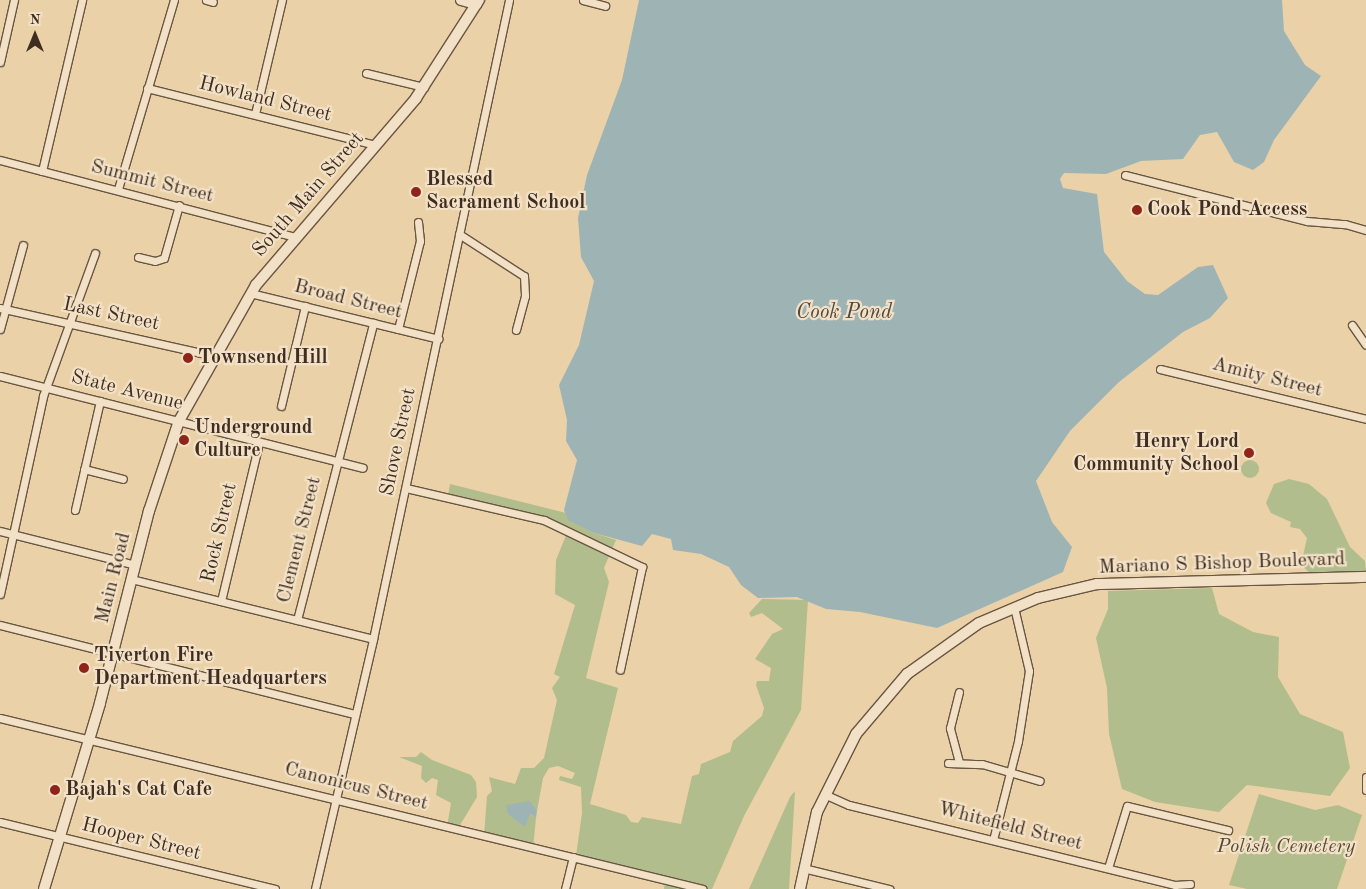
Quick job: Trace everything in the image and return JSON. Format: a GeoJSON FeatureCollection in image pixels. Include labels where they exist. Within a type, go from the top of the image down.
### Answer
{"type":"FeatureCollection","features":[{"type":"Feature","properties":{"kind":"main road"},"geometry":{"type":"LineString","coordinates":[[461,0],[478,2]]}},
{"type":"Feature","properties":{"kind":"main road","name":"South Main Street"},"geometry":{"type":"LineString","coordinates":[[179,421],[250,293],[424,87],[478,2]]}},
{"type":"Feature","properties":{"kind":"main road","name":"Main Road"},"geometry":{"type":"LineString","coordinates":[[44,889],[89,739],[135,565],[179,421]]}},
{"type":"Feature","properties":{"kind":"main road","name":"Mariano S Bishop Boulevard"},"geometry":{"type":"LineString","coordinates":[[800,889],[803,868],[824,794],[856,734],[898,683],[954,637],[1014,607],[1066,590],[1114,582],[1366,576]]}},
{"type":"Feature","properties":{"kind":"street"},"geometry":{"type":"LineString","coordinates":[[0,61],[14,0]]}},
{"type":"Feature","properties":{"kind":"street"},"geometry":{"type":"LineString","coordinates":[[42,171],[82,0]]}},
{"type":"Feature","properties":{"kind":"street"},"geometry":{"type":"LineString","coordinates":[[118,190],[174,0]]}},
{"type":"Feature","properties":{"kind":"street"},"geometry":{"type":"LineString","coordinates":[[255,114],[282,0]]}},
{"type":"Feature","properties":{"kind":"street","name":"Shove Street"},"geometry":{"type":"LineString","coordinates":[[314,889],[373,639],[509,0]]}},
{"type":"Feature","properties":{"kind":"street"},"geometry":{"type":"LineString","coordinates":[[582,0],[605,6]]}},
{"type":"Feature","properties":{"kind":"street"},"geometry":{"type":"LineString","coordinates":[[366,73],[424,87]]}},
{"type":"Feature","properties":{"kind":"street","name":"Howland Street"},"geometry":{"type":"LineString","coordinates":[[147,88],[375,145]]}},
{"type":"Feature","properties":{"kind":"street","name":"Summit Street"},"geometry":{"type":"LineString","coordinates":[[0,160],[179,205],[296,237]]}},
{"type":"Feature","properties":{"kind":"street"},"geometry":{"type":"LineString","coordinates":[[1125,175],[1307,221],[1345,224],[1366,230]]}},
{"type":"Feature","properties":{"kind":"street"},"geometry":{"type":"LineString","coordinates":[[138,257],[155,261],[164,258],[179,205]]}},
{"type":"Feature","properties":{"kind":"street"},"geometry":{"type":"LineString","coordinates":[[398,330],[420,241],[418,222]]}},
{"type":"Feature","properties":{"kind":"street"},"geometry":{"type":"LineString","coordinates":[[459,234],[524,276],[526,296],[516,330]]}},
{"type":"Feature","properties":{"kind":"street"},"geometry":{"type":"LineString","coordinates":[[0,329],[3,308],[23,245]]}},
{"type":"Feature","properties":{"kind":"street"},"geometry":{"type":"LineString","coordinates":[[0,594],[47,388],[95,253]]}},
{"type":"Feature","properties":{"kind":"street","name":"Broad Street"},"geometry":{"type":"LineString","coordinates":[[250,293],[438,339]]}},
{"type":"Feature","properties":{"kind":"street"},"geometry":{"type":"LineString","coordinates":[[281,406],[305,306]]}},
{"type":"Feature","properties":{"kind":"street","name":"Last Street"},"geometry":{"type":"LineString","coordinates":[[3,308],[215,356]]}},
{"type":"Feature","properties":{"kind":"street","name":"Clement Street"},"geometry":{"type":"LineString","coordinates":[[296,620],[373,323]]}},
{"type":"Feature","properties":{"kind":"street"},"geometry":{"type":"LineString","coordinates":[[1352,325],[1366,345]]}},
{"type":"Feature","properties":{"kind":"street","name":"Amity Street"},"geometry":{"type":"LineString","coordinates":[[1160,369],[1366,419]]}},
{"type":"Feature","properties":{"kind":"street","name":"State Avenue"},"geometry":{"type":"LineString","coordinates":[[0,376],[363,468]]}},
{"type":"Feature","properties":{"kind":"street"},"geometry":{"type":"LineString","coordinates":[[74,510],[100,401]]}},
{"type":"Feature","properties":{"kind":"street","name":"Rock Street"},"geometry":{"type":"LineString","coordinates":[[221,601],[259,443]]}},
{"type":"Feature","properties":{"kind":"street"},"geometry":{"type":"LineString","coordinates":[[84,469],[123,479]]}},
{"type":"Feature","properties":{"kind":"street"},"geometry":{"type":"LineString","coordinates":[[406,488],[544,520],[642,567],[620,670]]}},
{"type":"Feature","properties":{"kind":"street"},"geometry":{"type":"LineString","coordinates":[[0,531],[135,565]]}},
{"type":"Feature","properties":{"kind":"street"},"geometry":{"type":"LineString","coordinates":[[131,579],[373,639]]}},
{"type":"Feature","properties":{"kind":"street"},"geometry":{"type":"LineString","coordinates":[[994,840],[1010,772],[1029,667],[1014,607]]}},
{"type":"Feature","properties":{"kind":"street"},"geometry":{"type":"LineString","coordinates":[[0,625],[355,714]]}},
{"type":"Feature","properties":{"kind":"street"},"geometry":{"type":"LineString","coordinates":[[959,692],[950,728],[959,762]]}},
{"type":"Feature","properties":{"kind":"street","name":"Canonicus Street"},"geometry":{"type":"LineString","coordinates":[[0,718],[703,889]]}},
{"type":"Feature","properties":{"kind":"street"},"geometry":{"type":"LineString","coordinates":[[948,763],[959,762],[1010,772],[1040,781]]}},
{"type":"Feature","properties":{"kind":"street"},"geometry":{"type":"LineString","coordinates":[[1366,777],[1366,790]]}},
{"type":"Feature","properties":{"kind":"street","name":"Whitefield Street"},"geometry":{"type":"LineString","coordinates":[[824,794],[849,805],[1175,885],[1190,884]]}},
{"type":"Feature","properties":{"kind":"street"},"geometry":{"type":"LineString","coordinates":[[1108,868],[1126,806],[1228,830]]}},
{"type":"Feature","properties":{"kind":"street","name":"Hooper Street"},"geometry":{"type":"LineString","coordinates":[[0,822],[275,889]]}},
{"type":"Feature","properties":{"kind":"street"},"geometry":{"type":"LineString","coordinates":[[565,889],[573,857]]}},
{"type":"Feature","properties":{"kind":"street"},"geometry":{"type":"LineString","coordinates":[[803,868],[889,889]]}},
{"type":"Feature","properties":{"kind":"green space"},"geometry":{"type":"Polygon","coordinates":[[[1250,460],[1256,463],[1259,469],[1256,475],[1250,478],[1244,475],[1241,469],[1244,463],[1250,460]]]}},
{"type":"Feature","properties":{"kind":"green space"},"geometry":{"type":"Polygon","coordinates":[[[1289,479],[1309,484],[1327,499],[1350,547],[1365,561],[1366,571],[1309,572],[1301,565],[1307,538],[1300,529],[1290,527],[1291,522],[1271,513],[1266,503],[1274,484],[1289,479]]]}},
{"type":"Feature","properties":{"kind":"green space"},"geometry":{"type":"Polygon","coordinates":[[[450,484],[566,513],[566,516],[594,533],[616,540],[604,568],[609,582],[586,678],[618,688],[590,804],[626,815],[631,822],[638,823],[642,817],[681,824],[692,776],[699,774],[701,764],[730,752],[733,741],[762,716],[764,708],[756,685],[757,681],[769,681],[771,668],[755,659],[772,634],[783,629],[762,613],[751,617],[749,613],[762,599],[808,600],[801,710],[744,816],[712,889],[664,889],[665,882],[576,856],[582,813],[581,787],[559,780],[560,776],[572,779],[575,773],[558,766],[549,768],[543,778],[537,811],[532,807],[530,814],[536,818],[533,848],[484,836],[487,796],[492,791],[489,777],[515,784],[521,768],[534,768],[544,758],[557,700],[552,688],[560,677],[554,674],[575,605],[555,594],[556,560],[567,533],[543,519],[448,496],[450,484]]]}},
{"type":"Feature","properties":{"kind":"green space"},"geometry":{"type":"Polygon","coordinates":[[[1212,588],[1219,614],[1253,632],[1279,637],[1278,677],[1300,714],[1343,732],[1350,768],[1330,796],[1247,785],[1219,812],[1155,802],[1122,789],[1109,734],[1107,688],[1096,638],[1108,609],[1108,591],[1212,588]]]}},
{"type":"Feature","properties":{"kind":"green space"},"geometry":{"type":"Polygon","coordinates":[[[421,752],[432,760],[471,775],[476,782],[477,797],[457,830],[447,827],[451,803],[436,795],[438,780],[432,778],[426,783],[421,778],[422,766],[399,757],[416,757],[421,752]]]}},
{"type":"Feature","properties":{"kind":"green space"},"geometry":{"type":"Polygon","coordinates":[[[795,791],[789,889],[749,889],[790,797],[795,791]]]}},
{"type":"Feature","properties":{"kind":"green space","name":"Polish Cemetery"},"geometry":{"type":"Polygon","coordinates":[[[1259,794],[1315,810],[1338,805],[1362,815],[1337,889],[1247,889],[1229,885],[1259,794]]]}},
{"type":"Feature","properties":{"kind":"water","name":"Cook Pond"},"geometry":{"type":"Polygon","coordinates":[[[639,0],[1282,0],[1284,31],[1305,65],[1321,76],[1274,140],[1264,162],[1253,170],[1234,162],[1217,132],[1200,135],[1183,159],[1141,161],[1106,174],[1064,173],[1060,179],[1063,188],[1097,194],[1104,252],[1127,281],[1145,294],[1158,295],[1198,267],[1213,265],[1228,298],[1210,318],[1183,332],[1119,382],[1070,431],[1036,481],[1052,522],[1072,547],[1063,572],[937,628],[860,612],[826,609],[797,597],[758,598],[741,585],[729,567],[701,554],[673,550],[671,539],[652,534],[642,546],[594,533],[568,520],[564,510],[577,460],[566,441],[567,420],[559,385],[579,345],[594,281],[581,257],[578,218],[587,175],[622,80],[639,0]]]}},
{"type":"Feature","properties":{"kind":"water"},"geometry":{"type":"Polygon","coordinates":[[[530,801],[537,811],[536,818],[530,814],[525,827],[508,814],[506,805],[530,801]]]}},
{"type":"Feature","properties":{"kind":"place","name":"Blessed Sacrament School"},"geometry":{"type":"Point","coordinates":[416,192]}},
{"type":"Feature","properties":{"kind":"place","name":"Cook Pond Access"},"geometry":{"type":"Point","coordinates":[1137,210]}},
{"type":"Feature","properties":{"kind":"place","name":"Townsend Hill"},"geometry":{"type":"Point","coordinates":[188,358]}},
{"type":"Feature","properties":{"kind":"place","name":"Underground Culture"},"geometry":{"type":"Point","coordinates":[184,440]}},
{"type":"Feature","properties":{"kind":"place","name":"Henry Lord Community School"},"geometry":{"type":"Point","coordinates":[1249,453]}},
{"type":"Feature","properties":{"kind":"place","name":"Tiverton Fire Department Headquarters"},"geometry":{"type":"Point","coordinates":[84,668]}},
{"type":"Feature","properties":{"kind":"place","name":"Bajah's Cat Cafe"},"geometry":{"type":"Point","coordinates":[55,790]}}]}
